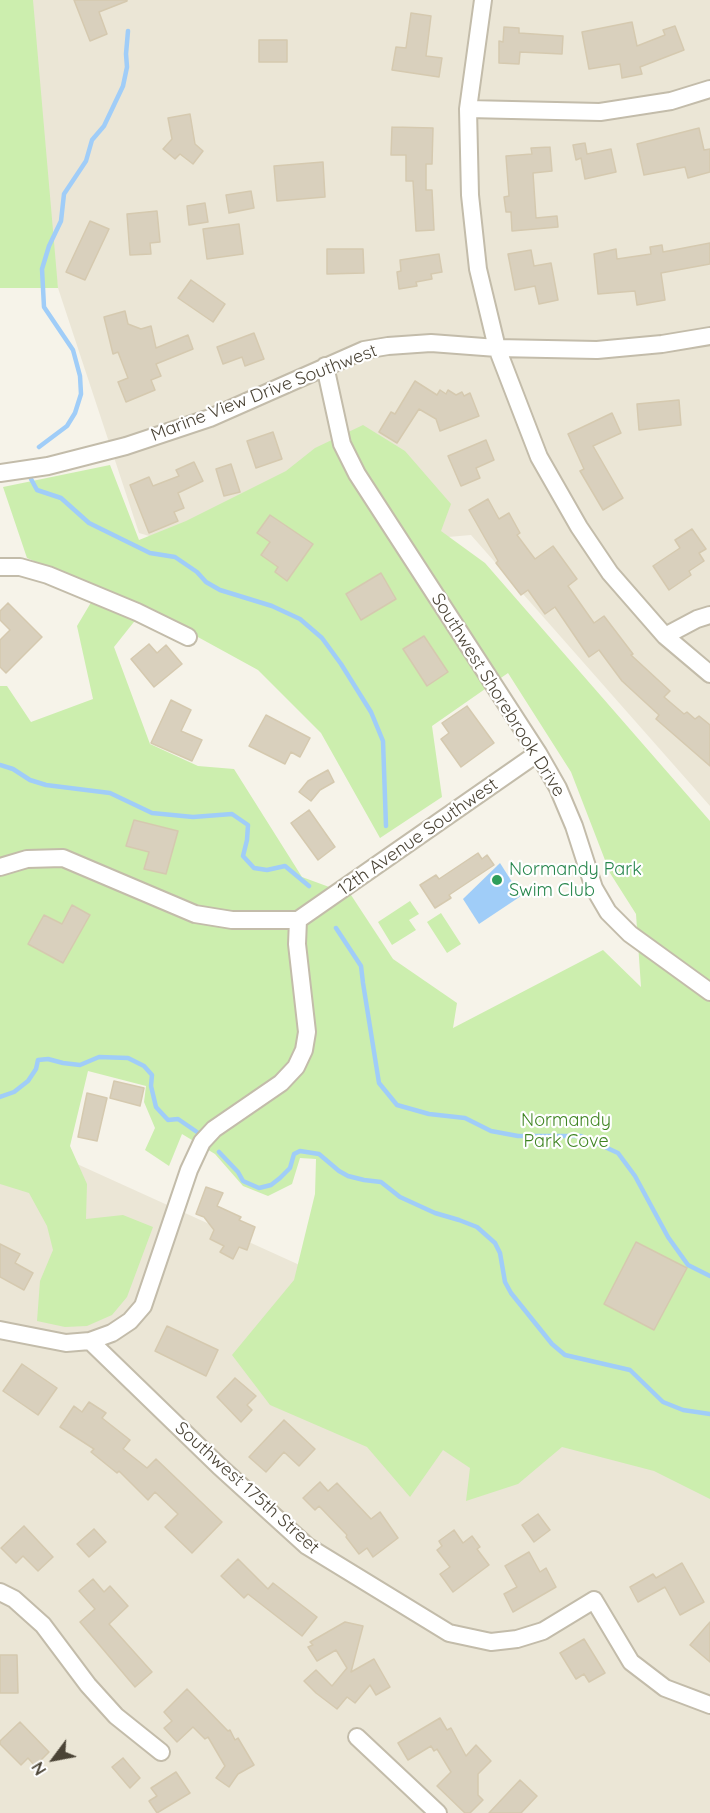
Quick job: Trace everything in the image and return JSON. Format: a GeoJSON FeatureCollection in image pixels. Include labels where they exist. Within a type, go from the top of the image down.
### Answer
{"type":"FeatureCollection","features":[{"type":"Feature","properties":{"kind":"street"},"geometry":{"type":"LineString","coordinates":[[483,0],[468,109],[470,195],[478,269],[497,348],[539,457],[579,527],[610,573],[665,636],[710,674]]}},
{"type":"Feature","properties":{"kind":"street"},"geometry":{"type":"LineString","coordinates":[[468,109],[600,112],[670,101],[710,89]]}},
{"type":"Feature","properties":{"kind":"street","name":"Marine View Drive Southwest"},"geometry":{"type":"LineString","coordinates":[[0,473],[48,466],[126,446],[210,418],[364,350],[388,346],[431,344],[597,350],[662,344],[710,336]]}},
{"type":"Feature","properties":{"kind":"street","name":"Southwest Shorebrook Drive"},"geometry":{"type":"LineString","coordinates":[[325,366],[342,444],[357,474],[538,753],[558,788],[574,826],[594,888],[608,912],[630,934],[710,992]]}},
{"type":"Feature","properties":{"kind":"street"},"geometry":{"type":"LineString","coordinates":[[0,567],[20,567],[48,575],[137,612],[188,637]]}},
{"type":"Feature","properties":{"kind":"street"},"geometry":{"type":"LineString","coordinates":[[665,636],[710,615]]}},
{"type":"Feature","properties":{"kind":"street","name":"12th Avenue Southwest"},"geometry":{"type":"LineString","coordinates":[[298,920],[538,753]]}},
{"type":"Feature","properties":{"kind":"street"},"geometry":{"type":"LineString","coordinates":[[0,867],[27,859],[63,858],[195,914],[232,920],[298,920],[297,944],[307,1032],[304,1050],[297,1067],[281,1083],[214,1129],[202,1142],[189,1170],[142,1305],[130,1321],[112,1333],[90,1341],[66,1343],[0,1330]]}},
{"type":"Feature","properties":{"kind":"street","name":"Southwest 175th Street"},"geometry":{"type":"LineString","coordinates":[[90,1341],[219,1466],[307,1546],[449,1633],[491,1642],[517,1639],[543,1631],[594,1600],[631,1662],[665,1688],[710,1705]]}},
{"type":"Feature","properties":{"kind":"street"},"geometry":{"type":"LineString","coordinates":[[0,1592],[14,1599],[43,1625],[88,1685],[116,1716],[160,1752]]}},
{"type":"Feature","properties":{"kind":"street"},"geometry":{"type":"LineString","coordinates":[[357,1737],[438,1813]]}},
{"type":"Feature","properties":{"kind":"shaded area"},"geometry":{"type":"Polygon","coordinates":[[[16,0],[710,0],[710,806],[471,535],[221,557],[139,533],[58,288],[16,0]]]}},
{"type":"Feature","properties":{"kind":"shaded area"},"geometry":{"type":"Polygon","coordinates":[[[0,1129],[555,1381],[710,1462],[710,1813],[0,1813],[0,1129]]]}},
{"type":"Feature","properties":{"kind":"green space"},"geometry":{"type":"Polygon","coordinates":[[[0,0],[33,0],[58,288],[0,288],[0,0]]]}},
{"type":"Feature","properties":{"kind":"green space","name":"Normandy Park Cove"},"geometry":{"type":"Polygon","coordinates":[[[363,425],[405,451],[451,504],[441,531],[485,563],[710,821],[710,1499],[654,1471],[562,1447],[518,1484],[466,1501],[470,1468],[443,1450],[410,1497],[367,1447],[270,1405],[232,1355],[294,1280],[315,1194],[316,1159],[300,1158],[292,1184],[268,1196],[243,1186],[215,1154],[182,1134],[169,1166],[145,1150],[155,1128],[144,1102],[146,1086],[88,1071],[70,1146],[87,1184],[86,1219],[123,1215],[153,1227],[127,1297],[112,1315],[87,1326],[65,1327],[37,1321],[40,1281],[53,1250],[47,1226],[29,1193],[0,1184],[0,686],[7,686],[31,722],[93,699],[77,626],[99,589],[27,558],[3,487],[110,465],[139,540],[186,521],[286,471],[315,448],[363,425]],[[145,608],[114,647],[150,744],[198,766],[234,769],[302,877],[351,895],[393,959],[457,1003],[453,1028],[603,950],[641,987],[636,914],[610,873],[571,772],[508,673],[432,726],[442,797],[380,838],[321,733],[258,670],[145,608]]]}},
{"type":"Feature","properties":{"kind":"green space"},"geometry":{"type":"Polygon","coordinates":[[[410,901],[419,914],[409,920],[416,930],[392,945],[378,922],[410,901]]]}},
{"type":"Feature","properties":{"kind":"green space"},"geometry":{"type":"Polygon","coordinates":[[[441,913],[461,944],[447,953],[427,922],[441,913]]]}},
{"type":"Feature","properties":{"kind":"water","name":"Normandy Park Swim Club"},"geometry":{"type":"Polygon","coordinates":[[[500,863],[521,896],[479,924],[463,899],[500,863]]]}},
{"type":"Feature","properties":{"kind":"building"},"geometry":{"type":"Polygon","coordinates":[[[74,0],[127,1],[99,12],[107,34],[90,41],[74,0]]]}},
{"type":"Feature","properties":{"kind":"building"},"geometry":{"type":"Polygon","coordinates":[[[411,13],[431,16],[426,56],[442,58],[439,77],[392,70],[396,47],[406,48],[411,13]]]}},
{"type":"Feature","properties":{"kind":"building"},"geometry":{"type":"Polygon","coordinates":[[[632,22],[637,46],[665,35],[663,30],[675,26],[684,50],[640,67],[642,74],[622,78],[620,64],[589,69],[582,32],[632,22]]]}},
{"type":"Feature","properties":{"kind":"building"},"geometry":{"type":"Polygon","coordinates":[[[504,27],[519,28],[519,33],[563,36],[562,54],[520,52],[519,64],[499,63],[499,41],[503,42],[504,27]]]}},
{"type":"Feature","properties":{"kind":"building"},"geometry":{"type":"Polygon","coordinates":[[[259,40],[287,40],[287,62],[259,62],[259,40]]]}},
{"type":"Feature","properties":{"kind":"building"},"geometry":{"type":"Polygon","coordinates":[[[190,114],[195,144],[203,151],[193,164],[180,154],[175,159],[163,149],[172,139],[168,118],[190,114]]]}},
{"type":"Feature","properties":{"kind":"building"},"geometry":{"type":"Polygon","coordinates":[[[392,127],[433,128],[432,164],[426,164],[426,190],[432,190],[434,230],[416,231],[413,181],[406,181],[406,155],[391,155],[392,127]]]}},
{"type":"Feature","properties":{"kind":"building"},"geometry":{"type":"Polygon","coordinates":[[[699,128],[704,150],[710,149],[710,172],[688,178],[685,167],[644,175],[637,144],[699,128]]]}},
{"type":"Feature","properties":{"kind":"building"},"geometry":{"type":"Polygon","coordinates":[[[585,143],[587,154],[611,149],[616,172],[585,179],[581,158],[576,160],[573,145],[585,143]]]}},
{"type":"Feature","properties":{"kind":"building"},"geometry":{"type":"Polygon","coordinates":[[[550,147],[552,171],[533,173],[536,218],[557,216],[558,227],[512,231],[511,212],[506,212],[504,197],[509,196],[506,156],[532,154],[531,148],[550,147]]]}},
{"type":"Feature","properties":{"kind":"building"},"geometry":{"type":"Polygon","coordinates":[[[323,162],[325,197],[277,201],[274,166],[323,162]]]}},
{"type":"Feature","properties":{"kind":"building"},"geometry":{"type":"Polygon","coordinates":[[[251,191],[254,208],[229,213],[226,195],[251,191]]]}},
{"type":"Feature","properties":{"kind":"building"},"geometry":{"type":"Polygon","coordinates":[[[205,203],[208,222],[189,225],[187,206],[205,203]]]}},
{"type":"Feature","properties":{"kind":"building"},"geometry":{"type":"Polygon","coordinates":[[[157,211],[160,242],[150,243],[151,254],[130,255],[127,214],[157,211]]]}},
{"type":"Feature","properties":{"kind":"building"},"geometry":{"type":"Polygon","coordinates":[[[90,221],[109,229],[85,280],[66,272],[90,221]]]}},
{"type":"Feature","properties":{"kind":"building"},"geometry":{"type":"Polygon","coordinates":[[[239,224],[243,254],[207,259],[203,229],[239,224]]]}},
{"type":"Feature","properties":{"kind":"building"},"geometry":{"type":"Polygon","coordinates":[[[710,243],[710,264],[661,273],[665,300],[637,305],[635,291],[598,294],[594,254],[616,249],[617,259],[651,254],[650,247],[662,245],[663,252],[710,243]]]}},
{"type":"Feature","properties":{"kind":"building"},"geometry":{"type":"Polygon","coordinates":[[[327,249],[363,249],[364,273],[327,274],[327,249]]]}},
{"type":"Feature","properties":{"kind":"building"},"geometry":{"type":"Polygon","coordinates":[[[531,250],[534,266],[551,263],[558,300],[539,304],[535,286],[515,290],[508,254],[531,250]]]}},
{"type":"Feature","properties":{"kind":"building"},"geometry":{"type":"Polygon","coordinates":[[[439,254],[442,272],[431,274],[432,279],[416,282],[417,286],[399,289],[397,272],[401,271],[400,260],[439,254]]]}},
{"type":"Feature","properties":{"kind":"building"},"geometry":{"type":"Polygon","coordinates":[[[191,280],[225,304],[213,322],[178,298],[191,280]]]}},
{"type":"Feature","properties":{"kind":"building"},"geometry":{"type":"Polygon","coordinates":[[[125,311],[128,324],[141,329],[151,326],[156,348],[188,335],[193,349],[156,364],[161,376],[151,380],[155,390],[126,402],[118,382],[128,378],[118,352],[113,354],[104,317],[125,311]]]}},
{"type":"Feature","properties":{"kind":"building"},"geometry":{"type":"Polygon","coordinates":[[[254,333],[264,359],[245,366],[242,357],[223,364],[217,347],[254,333]]]}},
{"type":"Feature","properties":{"kind":"building"},"geometry":{"type":"Polygon","coordinates":[[[415,381],[437,395],[440,390],[446,394],[448,390],[456,395],[462,392],[464,396],[470,393],[479,416],[440,431],[436,419],[419,409],[397,443],[379,432],[391,412],[395,414],[415,381]]]}},
{"type":"Feature","properties":{"kind":"building"},"geometry":{"type":"Polygon","coordinates":[[[679,400],[681,425],[639,430],[637,404],[679,400]]]}},
{"type":"Feature","properties":{"kind":"building"},"geometry":{"type":"Polygon","coordinates":[[[612,413],[621,433],[593,446],[623,498],[603,510],[580,471],[584,469],[568,434],[612,413]]]}},
{"type":"Feature","properties":{"kind":"building"},"geometry":{"type":"Polygon","coordinates":[[[273,432],[282,459],[256,468],[247,441],[273,432]]]}},
{"type":"Feature","properties":{"kind":"building"},"geometry":{"type":"Polygon","coordinates":[[[486,440],[494,460],[476,468],[480,478],[461,486],[448,456],[486,440]]]}},
{"type":"Feature","properties":{"kind":"building"},"geometry":{"type":"Polygon","coordinates":[[[194,462],[203,481],[178,493],[184,508],[174,512],[178,521],[149,533],[130,485],[149,477],[153,486],[179,476],[176,470],[194,462]]]}},
{"type":"Feature","properties":{"kind":"building"},"geometry":{"type":"Polygon","coordinates":[[[231,464],[240,492],[224,496],[216,469],[231,464]]]}},
{"type":"Feature","properties":{"kind":"building"},"geometry":{"type":"Polygon","coordinates":[[[488,499],[499,519],[509,513],[520,533],[517,535],[535,559],[553,546],[577,579],[568,586],[594,623],[604,616],[633,654],[631,655],[670,691],[664,697],[684,714],[687,712],[695,719],[699,716],[710,725],[710,766],[656,719],[659,715],[622,681],[599,650],[589,657],[555,607],[545,614],[528,590],[521,595],[496,563],[498,561],[469,510],[488,499]]]}},
{"type":"Feature","properties":{"kind":"building"},"geometry":{"type":"Polygon","coordinates":[[[270,515],[313,544],[287,581],[275,572],[278,567],[261,555],[270,542],[257,533],[270,515]]]}},
{"type":"Feature","properties":{"kind":"building"},"geometry":{"type":"Polygon","coordinates":[[[692,529],[706,549],[699,553],[704,561],[689,571],[691,575],[669,590],[653,566],[680,548],[675,540],[692,529]]]}},
{"type":"Feature","properties":{"kind":"building"},"geometry":{"type":"Polygon","coordinates":[[[381,573],[396,599],[361,620],[346,594],[381,573]]]}},
{"type":"Feature","properties":{"kind":"building"},"geometry":{"type":"Polygon","coordinates":[[[8,603],[42,637],[6,673],[0,667],[0,640],[10,630],[0,620],[0,611],[8,603]]]}},
{"type":"Feature","properties":{"kind":"building"},"geometry":{"type":"Polygon","coordinates":[[[424,636],[448,672],[427,686],[403,649],[424,636]]]}},
{"type":"Feature","properties":{"kind":"building"},"geometry":{"type":"Polygon","coordinates":[[[149,644],[157,653],[166,645],[182,664],[154,687],[131,659],[149,644]]]}},
{"type":"Feature","properties":{"kind":"building"},"geometry":{"type":"Polygon","coordinates":[[[171,700],[191,710],[181,731],[202,740],[192,761],[151,743],[171,700]]]}},
{"type":"Feature","properties":{"kind":"building"},"geometry":{"type":"Polygon","coordinates":[[[467,706],[494,743],[461,767],[441,739],[449,733],[442,723],[467,706]]]}},
{"type":"Feature","properties":{"kind":"building"},"geometry":{"type":"Polygon","coordinates":[[[266,715],[310,738],[300,757],[291,752],[285,764],[249,746],[266,715]]]}},
{"type":"Feature","properties":{"kind":"building"},"geometry":{"type":"Polygon","coordinates":[[[328,770],[334,782],[320,790],[311,801],[299,792],[308,781],[328,770]]]}},
{"type":"Feature","properties":{"kind":"building"},"geometry":{"type":"Polygon","coordinates":[[[309,810],[335,847],[318,860],[291,823],[309,810]]]}},
{"type":"Feature","properties":{"kind":"building"},"geometry":{"type":"Polygon","coordinates":[[[134,820],[178,831],[166,874],[144,869],[149,852],[126,846],[134,820]]]}},
{"type":"Feature","properties":{"kind":"building"},"geometry":{"type":"Polygon","coordinates":[[[478,853],[482,859],[487,855],[494,865],[449,895],[451,898],[435,908],[420,885],[436,875],[439,879],[478,853]]]}},
{"type":"Feature","properties":{"kind":"building"},"geometry":{"type":"Polygon","coordinates":[[[72,905],[90,915],[63,963],[28,944],[44,915],[62,924],[72,905]]]}},
{"type":"Feature","properties":{"kind":"building"},"geometry":{"type":"Polygon","coordinates":[[[114,1081],[144,1088],[140,1106],[110,1098],[114,1081]]]}},
{"type":"Feature","properties":{"kind":"building"},"geometry":{"type":"Polygon","coordinates":[[[87,1093],[107,1098],[97,1141],[78,1137],[87,1093]]]}},
{"type":"Feature","properties":{"kind":"building"},"geometry":{"type":"Polygon","coordinates":[[[206,1187],[223,1193],[217,1206],[241,1217],[239,1220],[255,1227],[247,1250],[239,1247],[233,1259],[220,1252],[224,1246],[210,1239],[214,1230],[204,1217],[196,1214],[206,1187]]]}},
{"type":"Feature","properties":{"kind":"building"},"geometry":{"type":"Polygon","coordinates":[[[636,1242],[687,1268],[654,1330],[604,1304],[636,1242]]]}},
{"type":"Feature","properties":{"kind":"building"},"geometry":{"type":"Polygon","coordinates":[[[0,1244],[20,1254],[15,1263],[33,1273],[24,1290],[0,1277],[0,1244]]]}},
{"type":"Feature","properties":{"kind":"building"},"geometry":{"type":"Polygon","coordinates":[[[167,1326],[218,1350],[206,1376],[155,1351],[167,1326]]]}},
{"type":"Feature","properties":{"kind":"building"},"geometry":{"type":"Polygon","coordinates":[[[22,1364],[57,1388],[38,1415],[3,1391],[22,1364]]]}},
{"type":"Feature","properties":{"kind":"building"},"geometry":{"type":"Polygon","coordinates":[[[235,1378],[256,1396],[247,1405],[252,1410],[241,1422],[217,1397],[235,1378]]]}},
{"type":"Feature","properties":{"kind":"building"},"geometry":{"type":"Polygon","coordinates":[[[89,1402],[106,1413],[102,1418],[130,1440],[123,1449],[147,1468],[156,1459],[222,1522],[192,1553],[165,1527],[178,1514],[155,1492],[148,1500],[119,1471],[117,1473],[91,1452],[94,1449],[60,1427],[74,1406],[82,1412],[89,1402]]]}},
{"type":"Feature","properties":{"kind":"building"},"geometry":{"type":"Polygon","coordinates":[[[284,1420],[315,1449],[299,1466],[284,1452],[266,1472],[249,1457],[284,1420]]]}},
{"type":"Feature","properties":{"kind":"building"},"geometry":{"type":"Polygon","coordinates":[[[320,1482],[328,1491],[337,1483],[371,1519],[380,1512],[398,1538],[373,1557],[367,1548],[359,1554],[346,1537],[347,1535],[319,1506],[315,1510],[303,1498],[320,1482]]]}},
{"type":"Feature","properties":{"kind":"building"},"geometry":{"type":"Polygon","coordinates":[[[538,1514],[550,1530],[534,1542],[522,1525],[538,1514]]]}},
{"type":"Feature","properties":{"kind":"building"},"geometry":{"type":"Polygon","coordinates":[[[24,1526],[53,1557],[38,1571],[23,1556],[16,1563],[1,1548],[24,1526]]]}},
{"type":"Feature","properties":{"kind":"building"},"geometry":{"type":"Polygon","coordinates":[[[94,1529],[106,1542],[89,1557],[77,1544],[94,1529]]]}},
{"type":"Feature","properties":{"kind":"building"},"geometry":{"type":"Polygon","coordinates":[[[454,1530],[463,1543],[472,1536],[480,1547],[477,1549],[489,1565],[453,1592],[440,1574],[450,1567],[437,1550],[442,1546],[439,1541],[454,1530]]]}},
{"type":"Feature","properties":{"kind":"building"},"geometry":{"type":"Polygon","coordinates":[[[529,1552],[540,1572],[546,1568],[556,1587],[513,1612],[504,1594],[517,1587],[505,1566],[529,1552]]]}},
{"type":"Feature","properties":{"kind":"building"},"geometry":{"type":"Polygon","coordinates":[[[238,1559],[268,1589],[273,1583],[317,1617],[302,1636],[248,1594],[244,1598],[221,1576],[238,1559]]]}},
{"type":"Feature","properties":{"kind":"building"},"geometry":{"type":"Polygon","coordinates":[[[682,1563],[704,1602],[680,1615],[665,1587],[638,1602],[630,1587],[653,1574],[656,1578],[682,1563]]]}},
{"type":"Feature","properties":{"kind":"building"},"geometry":{"type":"Polygon","coordinates":[[[93,1579],[104,1592],[110,1586],[128,1606],[109,1624],[152,1672],[135,1687],[80,1622],[95,1609],[79,1591],[93,1579]]]}},
{"type":"Feature","properties":{"kind":"building"},"geometry":{"type":"Polygon","coordinates":[[[345,1622],[363,1626],[351,1672],[374,1659],[390,1687],[376,1695],[370,1685],[355,1703],[347,1697],[337,1709],[304,1681],[316,1670],[332,1686],[347,1668],[336,1650],[317,1661],[308,1647],[313,1645],[310,1642],[345,1622]]]}},
{"type":"Feature","properties":{"kind":"building"},"geometry":{"type":"Polygon","coordinates":[[[710,1622],[710,1662],[690,1645],[710,1622]]]}},
{"type":"Feature","properties":{"kind":"building"},"geometry":{"type":"Polygon","coordinates":[[[584,1639],[605,1673],[589,1682],[584,1674],[576,1679],[560,1653],[584,1639]]]}},
{"type":"Feature","properties":{"kind":"building"},"geometry":{"type":"Polygon","coordinates":[[[0,1655],[17,1655],[18,1693],[0,1693],[0,1655]]]}},
{"type":"Feature","properties":{"kind":"building"},"geometry":{"type":"Polygon","coordinates":[[[187,1689],[228,1731],[230,1730],[235,1740],[238,1738],[254,1765],[238,1774],[229,1787],[216,1778],[225,1766],[208,1737],[205,1739],[193,1727],[177,1742],[164,1728],[172,1721],[164,1712],[187,1689]]]}},
{"type":"Feature","properties":{"kind":"building"},"geometry":{"type":"Polygon","coordinates":[[[440,1718],[447,1730],[451,1728],[466,1756],[476,1745],[491,1761],[478,1774],[478,1795],[483,1800],[470,1813],[465,1813],[437,1786],[451,1772],[437,1749],[434,1751],[431,1746],[408,1760],[398,1743],[440,1718]]]}},
{"type":"Feature","properties":{"kind":"building"},"geometry":{"type":"Polygon","coordinates":[[[20,1722],[49,1752],[35,1766],[28,1758],[21,1765],[0,1744],[0,1741],[20,1722]]]}},
{"type":"Feature","properties":{"kind":"building"},"geometry":{"type":"Polygon","coordinates":[[[123,1758],[140,1778],[130,1788],[112,1767],[123,1758]]]}},
{"type":"Feature","properties":{"kind":"building"},"geometry":{"type":"Polygon","coordinates":[[[176,1772],[190,1793],[157,1813],[149,1801],[157,1796],[151,1788],[176,1772]]]}},
{"type":"Feature","properties":{"kind":"building"},"geometry":{"type":"Polygon","coordinates":[[[520,1780],[537,1796],[521,1813],[489,1813],[520,1780]]]}},
{"type":"Feature","properties":{"kind":"waterway"},"geometry":{"type":"LineString","coordinates":[[39,447],[67,426],[75,413],[81,394],[80,376],[73,350],[44,307],[42,269],[49,246],[61,221],[64,194],[86,161],[92,140],[104,126],[123,86],[127,67],[128,31]]}},
{"type":"Feature","properties":{"kind":"waterway"},"geometry":{"type":"LineString","coordinates":[[31,479],[37,490],[61,498],[89,523],[150,553],[175,557],[197,572],[206,582],[220,590],[272,606],[300,619],[322,638],[371,712],[383,741],[386,826]]}},
{"type":"Feature","properties":{"kind":"waterway"},"geometry":{"type":"LineString","coordinates":[[0,765],[46,785],[110,793],[152,813],[193,817],[232,814],[248,825],[243,856],[254,868],[267,870],[285,866],[309,886]]}},
{"type":"Feature","properties":{"kind":"waterway"},"geometry":{"type":"LineString","coordinates":[[336,928],[361,966],[379,1083],[397,1105],[429,1114],[465,1118],[491,1131],[518,1136],[581,1136],[618,1153],[635,1176],[668,1237],[688,1265],[710,1276]]}},
{"type":"Feature","properties":{"kind":"waterway"},"geometry":{"type":"LineString","coordinates":[[0,1097],[14,1092],[28,1081],[36,1069],[38,1060],[48,1059],[80,1065],[99,1057],[128,1058],[144,1066],[152,1075],[151,1086],[156,1107],[168,1120],[178,1119],[197,1132]]}},
{"type":"Feature","properties":{"kind":"waterway"},"geometry":{"type":"LineString","coordinates":[[219,1152],[238,1172],[243,1181],[259,1188],[271,1185],[280,1178],[290,1168],[294,1154],[300,1151],[319,1154],[348,1176],[381,1182],[400,1197],[435,1213],[477,1227],[495,1243],[500,1253],[505,1282],[511,1293],[552,1344],[565,1355],[630,1370],[663,1402],[683,1410],[710,1414]]}},
{"type":"Feature","properties":{"kind":"place","name":"Normandy Park Swim Club"},"geometry":{"type":"Point","coordinates":[497,880]}}]}
